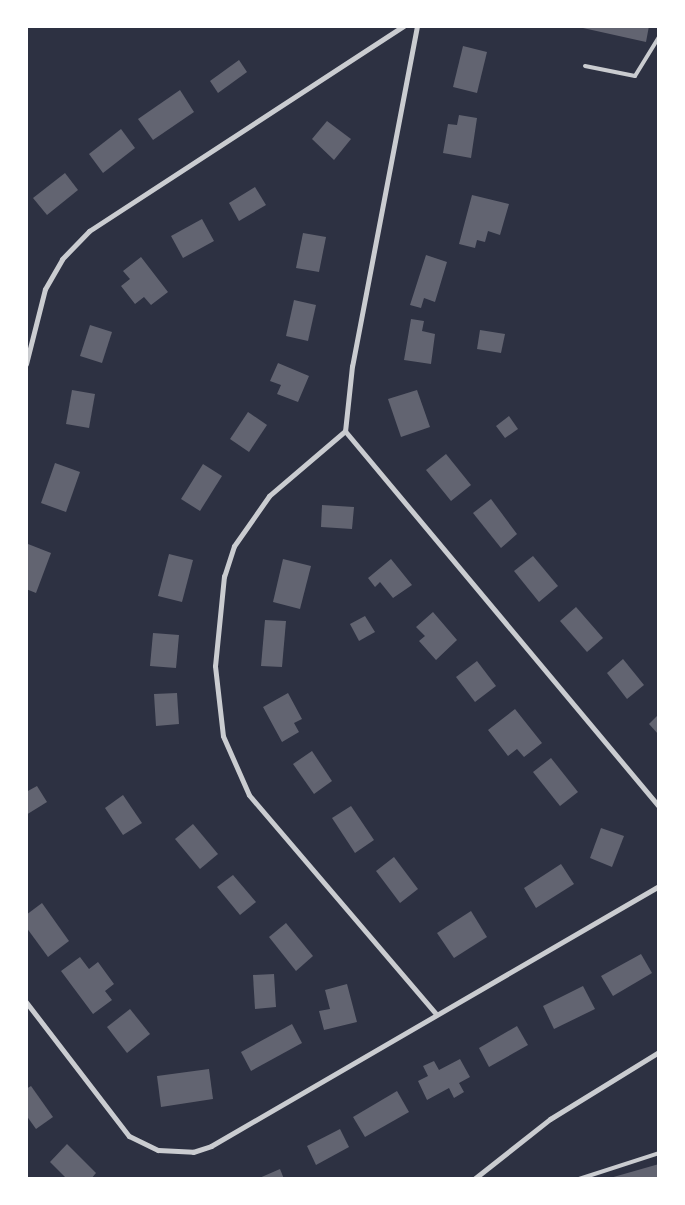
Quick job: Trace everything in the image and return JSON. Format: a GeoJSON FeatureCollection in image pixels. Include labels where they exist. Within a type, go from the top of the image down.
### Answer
{"type":"FeatureCollection","features":[{"type":"Feature","properties":{"kind":"street"},"geometry":{"type":"LineString","coordinates":[[26,364],[45,289],[62,259],[89,231],[404,26]]}},
{"type":"Feature","properties":{"kind":"street"},"geometry":{"type":"LineString","coordinates":[[417,26],[352,366],[345,431],[268,496],[234,546],[216,623],[218,712],[228,756],[249,795],[435,1013]]}},
{"type":"Feature","properties":{"kind":"street"},"geometry":{"type":"LineString","coordinates":[[345,431],[659,806]]}},
{"type":"Feature","properties":{"kind":"street"},"geometry":{"type":"LineString","coordinates":[[26,1002],[118,1125],[143,1145],[176,1153],[211,1146],[435,1013],[659,886]]}},
{"type":"Feature","properties":{"kind":"street"},"geometry":{"type":"LineString","coordinates":[[474,1179],[550,1119],[659,1052]]}},
{"type":"Feature","properties":{"kind":"lane"},"geometry":{"type":"LineString","coordinates":[[585,66],[635,76],[659,37]]}},
{"type":"Feature","properties":{"kind":"lane"},"geometry":{"type":"LineString","coordinates":[[580,1179],[659,1153]]}},
{"type":"Feature","properties":{"kind":"building"},"geometry":{"type":"Polygon","coordinates":[[[574,26],[649,26],[646,42],[574,26]]]}},
{"type":"Feature","properties":{"kind":"building"},"geometry":{"type":"Polygon","coordinates":[[[463,46],[487,52],[477,93],[453,87],[463,46]]]}},
{"type":"Feature","properties":{"kind":"building"},"geometry":{"type":"Polygon","coordinates":[[[239,60],[247,72],[218,93],[210,81],[239,60]]]}},
{"type":"Feature","properties":{"kind":"building"},"geometry":{"type":"Polygon","coordinates":[[[180,90],[194,112],[153,140],[138,119],[180,90]]]}},
{"type":"Feature","properties":{"kind":"building"},"geometry":{"type":"Polygon","coordinates":[[[459,115],[477,118],[471,158],[443,153],[448,124],[457,125],[459,115]]]}},
{"type":"Feature","properties":{"kind":"building"},"geometry":{"type":"Polygon","coordinates":[[[327,121],[351,139],[334,160],[312,139],[327,121]]]}},
{"type":"Feature","properties":{"kind":"building"},"geometry":{"type":"Polygon","coordinates":[[[121,129],[135,148],[103,173],[89,154],[121,129]]]}},
{"type":"Feature","properties":{"kind":"building"},"geometry":{"type":"Polygon","coordinates":[[[65,173],[78,190],[47,215],[33,198],[65,173]]]}},
{"type":"Feature","properties":{"kind":"building"},"geometry":{"type":"Polygon","coordinates":[[[255,187],[266,205],[239,221],[229,203],[255,187]]]}},
{"type":"Feature","properties":{"kind":"building"},"geometry":{"type":"Polygon","coordinates":[[[472,195],[509,204],[500,235],[488,231],[485,242],[477,240],[475,248],[459,244],[472,195]]]}},
{"type":"Feature","properties":{"kind":"building"},"geometry":{"type":"Polygon","coordinates":[[[202,219],[214,241],[183,258],[171,236],[202,219]]]}},
{"type":"Feature","properties":{"kind":"building"},"geometry":{"type":"Polygon","coordinates":[[[303,233],[326,237],[319,272],[296,268],[303,233]]]}},
{"type":"Feature","properties":{"kind":"building"},"geometry":{"type":"Polygon","coordinates":[[[426,255],[447,262],[435,302],[424,298],[421,308],[410,305],[426,255]]]}},
{"type":"Feature","properties":{"kind":"building"},"geometry":{"type":"Polygon","coordinates":[[[141,257],[168,292],[151,305],[144,297],[135,304],[121,286],[130,279],[123,271],[141,257]]]}},
{"type":"Feature","properties":{"kind":"building"},"geometry":{"type":"Polygon","coordinates":[[[294,300],[316,305],[308,341],[286,336],[294,300]]]}},
{"type":"Feature","properties":{"kind":"building"},"geometry":{"type":"Polygon","coordinates":[[[411,319],[424,321],[422,331],[435,334],[431,364],[404,360],[411,319]]]}},
{"type":"Feature","properties":{"kind":"building"},"geometry":{"type":"Polygon","coordinates":[[[90,325],[112,332],[102,363],[80,356],[90,325]]]}},
{"type":"Feature","properties":{"kind":"building"},"geometry":{"type":"Polygon","coordinates":[[[480,330],[505,334],[501,353],[477,349],[480,330]]]}},
{"type":"Feature","properties":{"kind":"building"},"geometry":{"type":"Polygon","coordinates":[[[278,363],[309,376],[298,402],[277,394],[281,385],[270,381],[278,363]]]}},
{"type":"Feature","properties":{"kind":"building"},"geometry":{"type":"Polygon","coordinates":[[[72,390],[95,394],[89,428],[66,424],[72,390]]]}},
{"type":"Feature","properties":{"kind":"building"},"geometry":{"type":"Polygon","coordinates":[[[417,390],[430,427],[401,437],[388,399],[417,390]]]}},
{"type":"Feature","properties":{"kind":"building"},"geometry":{"type":"Polygon","coordinates":[[[248,412],[267,425],[249,452],[230,439],[248,412]]]}},
{"type":"Feature","properties":{"kind":"building"},"geometry":{"type":"Polygon","coordinates":[[[509,416],[518,429],[505,438],[496,426],[509,416]]]}},
{"type":"Feature","properties":{"kind":"building"},"geometry":{"type":"Polygon","coordinates":[[[446,454],[471,485],[451,501],[426,470],[446,454]]]}},
{"type":"Feature","properties":{"kind":"building"},"geometry":{"type":"Polygon","coordinates":[[[55,463],[80,472],[66,512],[41,503],[55,463]]]}},
{"type":"Feature","properties":{"kind":"building"},"geometry":{"type":"Polygon","coordinates":[[[203,464],[222,476],[200,511],[181,499],[203,464]]]}},
{"type":"Feature","properties":{"kind":"building"},"geometry":{"type":"Polygon","coordinates":[[[491,499],[517,534],[501,548],[473,513],[491,499]]]}},
{"type":"Feature","properties":{"kind":"building"},"geometry":{"type":"Polygon","coordinates":[[[322,505],[354,507],[352,529],[321,527],[322,505]]]}},
{"type":"Feature","properties":{"kind":"building"},"geometry":{"type":"Polygon","coordinates":[[[28,544],[51,553],[36,593],[26,589],[28,544]]]}},
{"type":"Feature","properties":{"kind":"building"},"geometry":{"type":"Polygon","coordinates":[[[169,554],[193,560],[182,602],[158,596],[169,554]]]}},
{"type":"Feature","properties":{"kind":"building"},"geometry":{"type":"Polygon","coordinates":[[[533,556],[558,586],[539,602],[514,571],[533,556]]]}},
{"type":"Feature","properties":{"kind":"building"},"geometry":{"type":"Polygon","coordinates":[[[283,559],[311,566],[300,609],[273,602],[283,559]]]}},
{"type":"Feature","properties":{"kind":"building"},"geometry":{"type":"Polygon","coordinates":[[[391,559],[412,585],[393,598],[380,582],[375,587],[368,578],[391,559]]]}},
{"type":"Feature","properties":{"kind":"building"},"geometry":{"type":"Polygon","coordinates":[[[576,607],[603,638],[587,652],[560,621],[576,607]]]}},
{"type":"Feature","properties":{"kind":"building"},"geometry":{"type":"Polygon","coordinates":[[[433,612],[457,640],[436,660],[419,641],[425,636],[416,627],[433,612]]]}},
{"type":"Feature","properties":{"kind":"building"},"geometry":{"type":"Polygon","coordinates":[[[365,616],[375,632],[359,641],[350,624],[365,616]]]}},
{"type":"Feature","properties":{"kind":"building"},"geometry":{"type":"Polygon","coordinates":[[[265,620],[286,621],[282,667],[261,666],[265,620]]]}},
{"type":"Feature","properties":{"kind":"building"},"geometry":{"type":"Polygon","coordinates":[[[153,633],[179,635],[176,668],[150,666],[153,633]]]}},
{"type":"Feature","properties":{"kind":"building"},"geometry":{"type":"Polygon","coordinates":[[[623,659],[644,685],[627,699],[607,673],[623,659]]]}},
{"type":"Feature","properties":{"kind":"building"},"geometry":{"type":"Polygon","coordinates":[[[477,661],[496,686],[475,702],[456,677],[477,661]]]}},
{"type":"Feature","properties":{"kind":"building"},"geometry":{"type":"Polygon","coordinates":[[[177,693],[179,724],[156,726],[154,694],[177,693]]]}},
{"type":"Feature","properties":{"kind":"building"},"geometry":{"type":"Polygon","coordinates":[[[288,693],[302,719],[294,723],[299,732],[282,742],[263,707],[288,693]]]}},
{"type":"Feature","properties":{"kind":"building"},"geometry":{"type":"Polygon","coordinates":[[[515,709],[542,743],[524,757],[517,749],[508,756],[488,730],[515,709]]]}},
{"type":"Feature","properties":{"kind":"building"},"geometry":{"type":"Polygon","coordinates":[[[659,714],[659,735],[649,724],[659,714]]]}},
{"type":"Feature","properties":{"kind":"building"},"geometry":{"type":"Polygon","coordinates":[[[312,751],[332,781],[314,794],[293,764],[312,751]]]}},
{"type":"Feature","properties":{"kind":"building"},"geometry":{"type":"Polygon","coordinates":[[[551,758],[578,792],[560,806],[533,772],[551,758]]]}},
{"type":"Feature","properties":{"kind":"building"},"geometry":{"type":"Polygon","coordinates":[[[37,786],[47,802],[26,815],[26,792],[37,786]]]}},
{"type":"Feature","properties":{"kind":"building"},"geometry":{"type":"Polygon","coordinates":[[[123,795],[142,823],[123,835],[105,808],[123,795]]]}},
{"type":"Feature","properties":{"kind":"building"},"geometry":{"type":"Polygon","coordinates":[[[351,806],[374,840],[355,853],[332,818],[351,806]]]}},
{"type":"Feature","properties":{"kind":"building"},"geometry":{"type":"Polygon","coordinates":[[[193,824],[218,854],[200,869],[175,839],[193,824]]]}},
{"type":"Feature","properties":{"kind":"building"},"geometry":{"type":"Polygon","coordinates":[[[601,828],[624,836],[612,867],[590,858],[601,828]]]}},
{"type":"Feature","properties":{"kind":"building"},"geometry":{"type":"Polygon","coordinates":[[[394,857],[418,889],[400,903],[376,871],[394,857]]]}},
{"type":"Feature","properties":{"kind":"building"},"geometry":{"type":"Polygon","coordinates":[[[561,864],[574,884],[536,908],[524,888],[561,864]]]}},
{"type":"Feature","properties":{"kind":"building"},"geometry":{"type":"Polygon","coordinates":[[[233,875],[256,902],[240,915],[217,887],[233,875]]]}},
{"type":"Feature","properties":{"kind":"building"},"geometry":{"type":"Polygon","coordinates":[[[42,903],[69,941],[48,957],[26,927],[26,915],[42,903]]]}},
{"type":"Feature","properties":{"kind":"building"},"geometry":{"type":"Polygon","coordinates":[[[471,911],[487,937],[454,958],[437,933],[471,911]]]}},
{"type":"Feature","properties":{"kind":"building"},"geometry":{"type":"Polygon","coordinates":[[[286,923],[313,956],[296,971],[269,937],[286,923]]]}},
{"type":"Feature","properties":{"kind":"building"},"geometry":{"type":"Polygon","coordinates":[[[641,954],[652,973],[613,996],[601,976],[641,954]]]}},
{"type":"Feature","properties":{"kind":"building"},"geometry":{"type":"Polygon","coordinates":[[[80,957],[89,969],[98,962],[114,984],[105,991],[112,1000],[93,1014],[61,971],[80,957]]]}},
{"type":"Feature","properties":{"kind":"building"},"geometry":{"type":"Polygon","coordinates":[[[274,974],[276,1007],[255,1009],[253,975],[274,974]]]}},
{"type":"Feature","properties":{"kind":"building"},"geometry":{"type":"Polygon","coordinates":[[[347,984],[357,1022],[324,1030],[319,1011],[330,1009],[325,990],[347,984]]]}},
{"type":"Feature","properties":{"kind":"building"},"geometry":{"type":"Polygon","coordinates":[[[583,986],[595,1009],[554,1029],[543,1006],[583,986]]]}},
{"type":"Feature","properties":{"kind":"building"},"geometry":{"type":"Polygon","coordinates":[[[130,1009],[150,1034],[127,1053],[107,1027],[130,1009]]]}},
{"type":"Feature","properties":{"kind":"building"},"geometry":{"type":"Polygon","coordinates":[[[292,1024],[302,1043],[251,1071],[241,1052],[292,1024]]]}},
{"type":"Feature","properties":{"kind":"building"},"geometry":{"type":"Polygon","coordinates":[[[517,1026],[528,1045],[489,1067],[479,1048],[517,1026]]]}},
{"type":"Feature","properties":{"kind":"building"},"geometry":{"type":"Polygon","coordinates":[[[460,1059],[470,1077],[459,1083],[464,1092],[454,1098],[449,1088],[427,1100],[418,1081],[428,1076],[423,1066],[434,1061],[439,1070],[460,1059]]]}},
{"type":"Feature","properties":{"kind":"building"},"geometry":{"type":"Polygon","coordinates":[[[209,1069],[213,1099],[161,1107],[157,1076],[209,1069]]]}},
{"type":"Feature","properties":{"kind":"building"},"geometry":{"type":"Polygon","coordinates":[[[31,1086],[53,1117],[36,1129],[26,1115],[26,1089],[31,1086]]]}},
{"type":"Feature","properties":{"kind":"building"},"geometry":{"type":"Polygon","coordinates":[[[397,1091],[409,1112],[365,1137],[353,1117],[397,1091]]]}},
{"type":"Feature","properties":{"kind":"building"},"geometry":{"type":"Polygon","coordinates":[[[340,1129],[349,1147],[316,1165],[307,1146],[340,1129]]]}},
{"type":"Feature","properties":{"kind":"building"},"geometry":{"type":"Polygon","coordinates":[[[67,1144],[96,1173],[91,1179],[67,1179],[50,1162],[67,1144]]]}},
{"type":"Feature","properties":{"kind":"building"},"geometry":{"type":"Polygon","coordinates":[[[659,1164],[659,1179],[610,1179],[610,1178],[659,1164]]]}},
{"type":"Feature","properties":{"kind":"building"},"geometry":{"type":"Polygon","coordinates":[[[280,1169],[284,1179],[257,1179],[280,1169]]]}}]}
